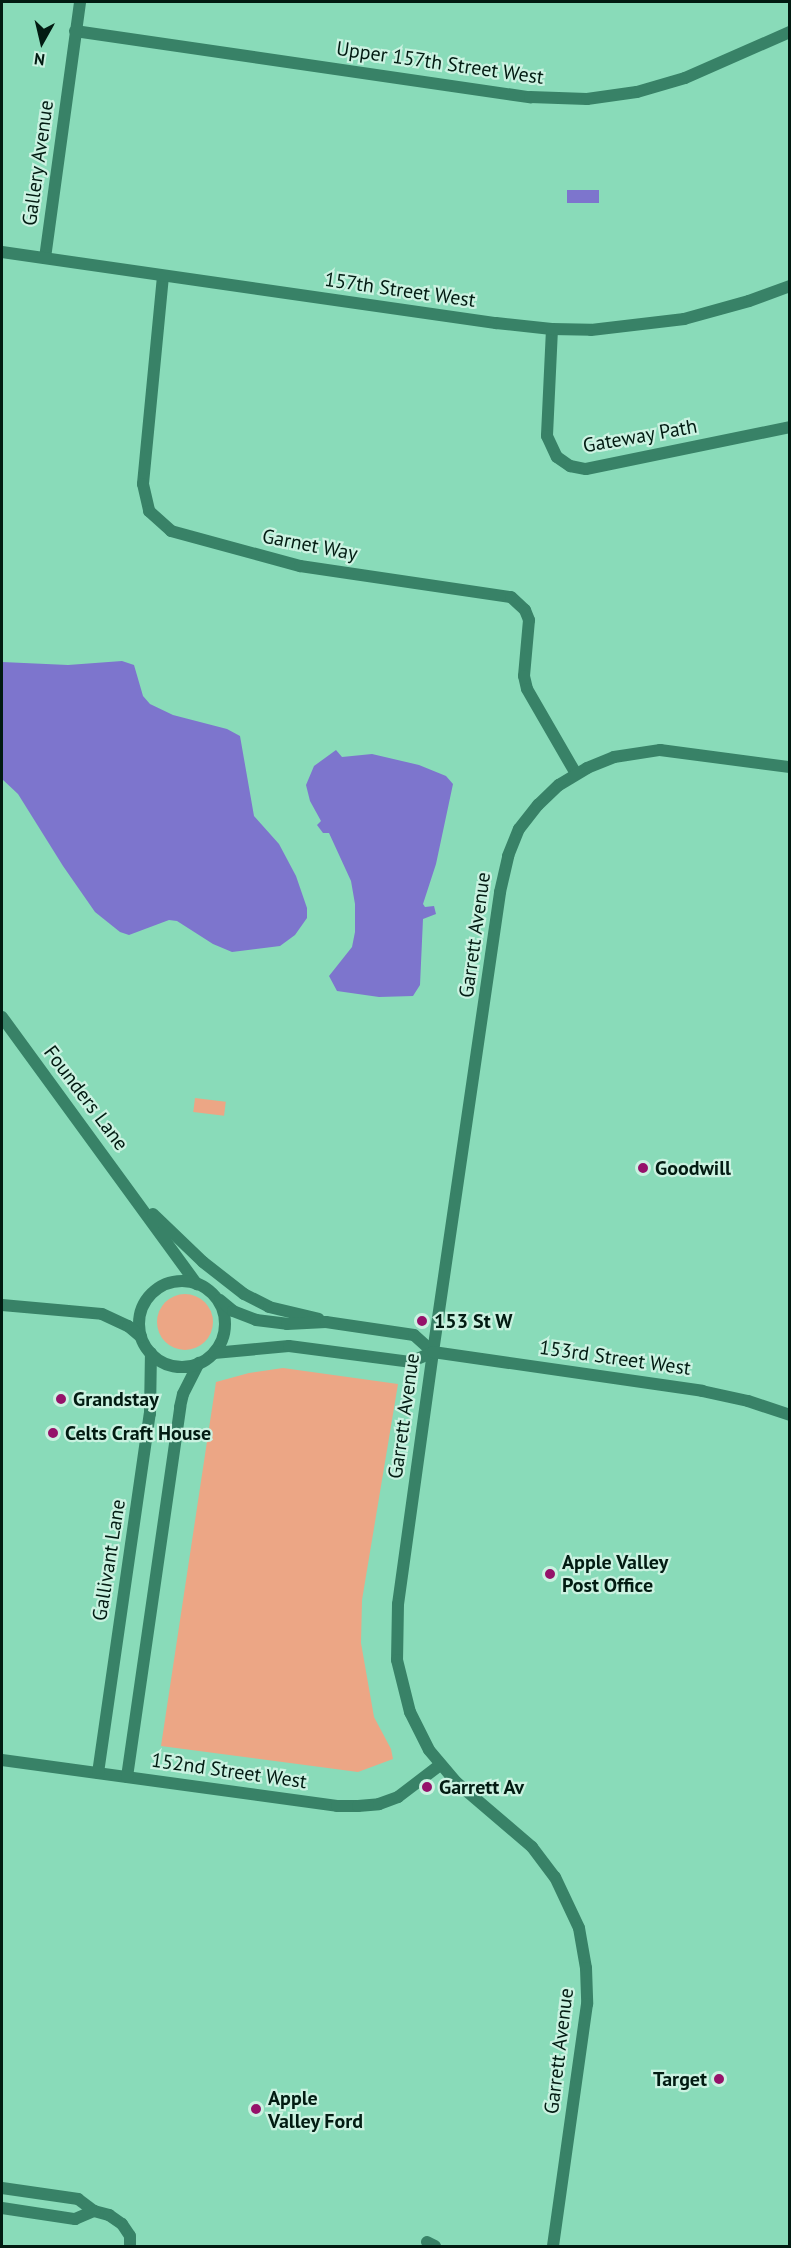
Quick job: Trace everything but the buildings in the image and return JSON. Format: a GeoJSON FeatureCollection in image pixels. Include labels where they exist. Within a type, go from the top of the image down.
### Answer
{"type":"FeatureCollection","features":[{"type":"Feature","properties":{"kind":"street","name":"Gallery Avenue"},"geometry":{"type":"LineString","coordinates":[[45,258],[80,2]]}},
{"type":"Feature","properties":{"kind":"street","name":"Upper 157th Street West"},"geometry":{"type":"LineString","coordinates":[[75,31],[530,97],[587,99],[637,92],[685,78],[789,32]]}},
{"type":"Feature","properties":{"kind":"street","name":"157th Street West"},"geometry":{"type":"LineString","coordinates":[[2,252],[496,323],[552,329],[591,330],[684,319],[749,301],[789,286]]}},
{"type":"Feature","properties":{"kind":"street","name":"Garnet Way"},"geometry":{"type":"LineString","coordinates":[[164,276],[143,484],[149,511],[171,531],[300,566],[512,597],[525,610],[529,620],[524,676],[526,688],[576,774]]}},
{"type":"Feature","properties":{"kind":"street","name":"Gateway Path"},"geometry":{"type":"LineString","coordinates":[[552,329],[547,436],[557,457],[570,466],[586,469],[789,427]]}},
{"type":"Feature","properties":{"kind":"street","name":"Garrett Avenue"},"geometry":{"type":"LineString","coordinates":[[553,2247],[587,2004],[586,1968],[579,1928],[555,1877],[532,1847],[440,1765],[429,1750],[410,1712],[400,1680],[396,1644],[398,1604],[433,1352],[504,871],[513,841],[547,795],[576,774],[614,757],[660,750],[789,767]]}},
{"type":"Feature","properties":{"kind":"street","name":"Founders Lane"},"geometry":{"type":"LineString","coordinates":[[2,1017],[198,1284]]}},
{"type":"Feature","properties":{"kind":"street","name":"Founders Lane"},"geometry":{"type":"LineString","coordinates":[[140,1202],[203,1262],[244,1293],[269,1307],[304,1314],[326,1322]]}},
{"type":"Feature","properties":{"kind":"street"},"geometry":{"type":"LineString","coordinates":[[127,1777],[180,1407],[183,1394],[199,1363],[213,1353],[224,1331],[225,1319],[216,1297],[198,1284],[184,1281],[170,1282],[153,1293],[141,1310],[139,1323],[141,1337]]}},
{"type":"Feature","properties":{"kind":"street","name":"153rd Street West"},"geometry":{"type":"LineString","coordinates":[[216,1297],[233,1311],[256,1320],[287,1324],[326,1322],[414,1335],[433,1352]]}},
{"type":"Feature","properties":{"kind":"street"},"geometry":{"type":"LineString","coordinates":[[2,1305],[102,1314],[128,1326],[141,1337],[151,1353],[161,1361],[174,1365],[199,1363]]}},
{"type":"Feature","properties":{"kind":"street","name":"153rd Street West"},"geometry":{"type":"LineString","coordinates":[[213,1353],[289,1346],[410,1362],[433,1352],[702,1390],[748,1401],[789,1415]]}},
{"type":"Feature","properties":{"kind":"street","name":"Gallivant Lane"},"geometry":{"type":"LineString","coordinates":[[98,1773],[148,1425],[152,1389],[151,1353]]}},
{"type":"Feature","properties":{"kind":"street","name":"152nd Street West"},"geometry":{"type":"LineString","coordinates":[[2,1760],[358,1806],[398,1797],[440,1765]]}},
{"type":"Feature","properties":{"kind":"street"},"geometry":{"type":"LineString","coordinates":[[2,2188],[78,2199],[94,2211],[109,2215],[122,2224],[130,2236],[130,2247]]}},
{"type":"Feature","properties":{"kind":"street"},"geometry":{"type":"LineString","coordinates":[[2,2208],[75,2219],[94,2211]]}},
{"type":"Feature","properties":{"kind":"shaded area"},"geometry":{"type":"Polygon","coordinates":[[[567,190],[599,190],[599,203],[567,203],[567,190]]]}},
{"type":"Feature","properties":{"kind":"shaded area"},"geometry":{"type":"Polygon","coordinates":[[[122,661],[134,665],[143,696],[150,704],[173,715],[227,729],[240,736],[254,816],[279,844],[296,876],[307,908],[307,918],[295,935],[280,946],[232,952],[213,944],[177,921],[169,920],[129,935],[120,932],[95,912],[18,794],[2,779],[2,662],[68,665],[122,661]]]}},
{"type":"Feature","properties":{"kind":"shaded area"},"geometry":{"type":"Polygon","coordinates":[[[336,750],[342,757],[372,754],[419,765],[446,776],[453,784],[436,864],[423,904],[425,907],[434,906],[436,914],[423,919],[420,985],[413,996],[379,997],[337,991],[329,976],[352,947],[355,932],[355,904],[351,881],[329,833],[323,833],[317,825],[321,821],[310,801],[306,785],[314,766],[336,750]]]}},
{"type":"Feature","properties":{"kind":"shaded area"},"geometry":{"type":"Polygon","coordinates":[[[195,1098],[226,1102],[224,1116],[193,1112],[195,1098]]]}},
{"type":"Feature","properties":{"kind":"shaded area"},"geometry":{"type":"Polygon","coordinates":[[[185,1294],[200,1299],[208,1307],[213,1322],[208,1337],[200,1345],[185,1350],[170,1345],[162,1337],[157,1322],[162,1307],[170,1299],[185,1294]]]}},
{"type":"Feature","properties":{"kind":"shaded area"},"geometry":{"type":"Polygon","coordinates":[[[283,1368],[398,1384],[362,1600],[361,1643],[374,1717],[391,1749],[393,1759],[358,1772],[161,1746],[216,1382],[249,1373],[283,1368]]]}},
{"type":"Feature","properties":{"kind":"place","name":"Goodwill"},"geometry":{"type":"Point","coordinates":[643,1168]}},
{"type":"Feature","properties":{"kind":"place","name":"153 St W"},"geometry":{"type":"Point","coordinates":[422,1321]}},
{"type":"Feature","properties":{"kind":"place","name":"Grandstay"},"geometry":{"type":"Point","coordinates":[61,1399]}},
{"type":"Feature","properties":{"kind":"place","name":"Celts Craft House"},"geometry":{"type":"Point","coordinates":[53,1433]}},
{"type":"Feature","properties":{"kind":"place","name":"Apple Valley Post Office"},"geometry":{"type":"Point","coordinates":[550,1574]}},
{"type":"Feature","properties":{"kind":"place","name":"Garrett Av"},"geometry":{"type":"Point","coordinates":[427,1787]}},
{"type":"Feature","properties":{"kind":"place","name":"Target"},"geometry":{"type":"Point","coordinates":[719,2079]}},
{"type":"Feature","properties":{"kind":"place","name":"Apple Valley Ford"},"geometry":{"type":"Point","coordinates":[256,2109]}}]}
